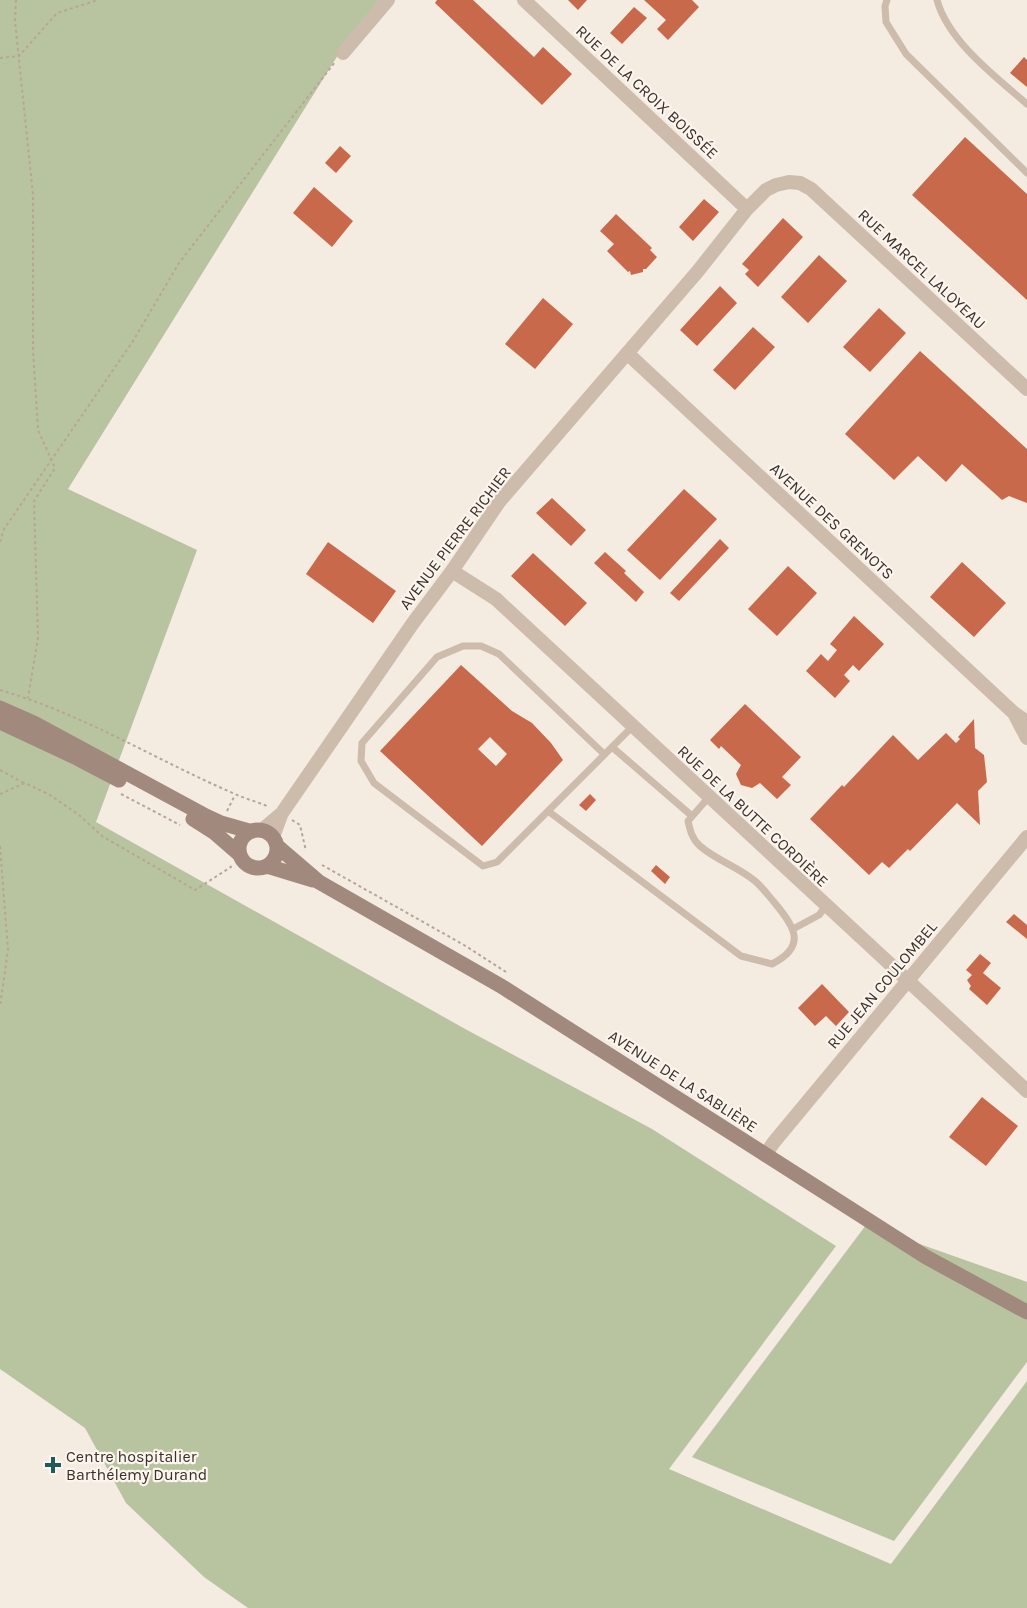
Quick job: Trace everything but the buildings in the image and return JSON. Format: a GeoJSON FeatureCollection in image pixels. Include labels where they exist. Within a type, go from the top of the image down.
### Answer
{"type":"FeatureCollection","features":[{"type":"Feature","properties":{"kind":"main road"},"geometry":{"type":"LineString","coordinates":[[0,708],[34,723],[206,816],[221,823],[265,836]]}},
{"type":"Feature","properties":{"kind":"main road"},"geometry":{"type":"LineString","coordinates":[[0,722],[77,758],[202,824],[238,853],[240,858],[255,868],[267,866],[274,859],[265,836]]}},
{"type":"Feature","properties":{"kind":"main road"},"geometry":{"type":"LineString","coordinates":[[238,853],[240,840],[265,836]]}},
{"type":"Feature","properties":{"kind":"main road","name":"AVENUE DE LA SABLIÈRE"},"geometry":{"type":"LineString","coordinates":[[265,836],[319,882],[501,986],[926,1257],[1027,1312]]}},
{"type":"Feature","properties":{"kind":"main road","name":"AVENUE DE LA SABLIÈRE"},"geometry":{"type":"LineString","coordinates":[[267,866],[319,882]]}},
{"type":"Feature","properties":{"kind":"street"},"geometry":{"type":"LineString","coordinates":[[343,53],[388,0]]}},
{"type":"Feature","properties":{"kind":"street","name":"RUE DE LA CROIX BOISSÉE"},"geometry":{"type":"LineString","coordinates":[[524,0],[747,209]]}},
{"type":"Feature","properties":{"kind":"street","name":"AVENUE PIERRE RICHIER"},"geometry":{"type":"LineString","coordinates":[[265,836],[500,502],[698,270],[747,209],[766,190],[789,182]]}},
{"type":"Feature","properties":{"kind":"street","name":"RUE MARCEL LALOYEAU"},"geometry":{"type":"LineString","coordinates":[[789,182],[800,183],[811,189],[1027,389]]}},
{"type":"Feature","properties":{"kind":"street","name":"AVENUE DES GRENOTS"},"geometry":{"type":"LineString","coordinates":[[627,353],[1014,713],[1027,722]]}},
{"type":"Feature","properties":{"kind":"street","name":"RUE DE LA BUTTE CORDIÈRE"},"geometry":{"type":"LineString","coordinates":[[452,571],[496,599],[1027,1091]]}},
{"type":"Feature","properties":{"kind":"street","name":"AVENUE DES GRENOTS"},"geometry":{"type":"LineString","coordinates":[[1014,713],[1027,738]]}},
{"type":"Feature","properties":{"kind":"street","name":"RUE JEAN COULOMBEL"},"geometry":{"type":"LineString","coordinates":[[765,1155],[1027,837]]}},
{"type":"Feature","properties":{"kind":"lane"},"geometry":{"type":"LineString","coordinates":[[887,0],[886,22],[906,54],[1027,173]]}},
{"type":"Feature","properties":{"kind":"lane"},"geometry":{"type":"LineString","coordinates":[[937,0],[940,10],[967,51],[1027,104]]}},
{"type":"Feature","properties":{"kind":"lane"},"geometry":{"type":"LineString","coordinates":[[604,754],[499,654],[480,646],[464,646],[437,657],[362,743],[361,761],[374,783],[483,866],[497,862],[633,726]]}},
{"type":"Feature","properties":{"kind":"lane"},"geometry":{"type":"LineString","coordinates":[[612,747],[692,816]]}},
{"type":"Feature","properties":{"kind":"lane"},"geometry":{"type":"LineString","coordinates":[[548,811],[741,956],[772,964],[784,958],[792,947],[795,933],[789,920],[755,881],[700,846],[692,836],[688,821],[709,797]]}},
{"type":"Feature","properties":{"kind":"lane"},"geometry":{"type":"LineString","coordinates":[[793,929],[819,915],[826,906]]}},
{"type":"Feature","properties":{"kind":"path"},"geometry":{"type":"LineString","coordinates":[[16,0],[18,56],[33,195],[33,350],[38,430],[55,468],[34,501],[38,638],[28,698]]}},
{"type":"Feature","properties":{"kind":"path"},"geometry":{"type":"LineString","coordinates":[[0,58],[18,56],[57,13],[98,0]]}},
{"type":"Feature","properties":{"kind":"path"},"geometry":{"type":"LineString","coordinates":[[0,542],[4,529],[133,341],[179,263],[343,53]]}},
{"type":"Feature","properties":{"kind":"path"},"geometry":{"type":"LineString","coordinates":[[0,690],[28,698],[130,742],[235,795]]}},
{"type":"Feature","properties":{"kind":"path"},"geometry":{"type":"LineString","coordinates":[[0,770],[50,795],[79,815],[102,836],[195,890],[231,867]]}},
{"type":"Feature","properties":{"kind":"path"},"geometry":{"type":"LineString","coordinates":[[0,794],[25,783]]}},
{"type":"Feature","properties":{"kind":"path"},"geometry":{"type":"LineString","coordinates":[[0,846],[8,950],[0,1006]]}},
{"type":"Feature","properties":{"kind":"green space"},"geometry":{"type":"Polygon","coordinates":[[[0,0],[379,0],[348,39],[68,489],[197,550],[96,822],[467,1030],[652,1129],[836,1246],[669,1469],[891,1564],[1027,1381],[1027,1608],[248,1608],[204,1577],[126,1503],[85,1428],[0,1369],[0,0]]]}},
{"type":"Feature","properties":{"kind":"green space"},"geometry":{"type":"Polygon","coordinates":[[[866,1225],[1027,1282],[1027,1362],[894,1541],[692,1457],[866,1225]]]}},
{"type":"Feature","properties":{"kind":"place","name":"Centre hospitalier Barthélemy Durand"},"geometry":{"type":"Point","coordinates":[53,1465]}}]}
